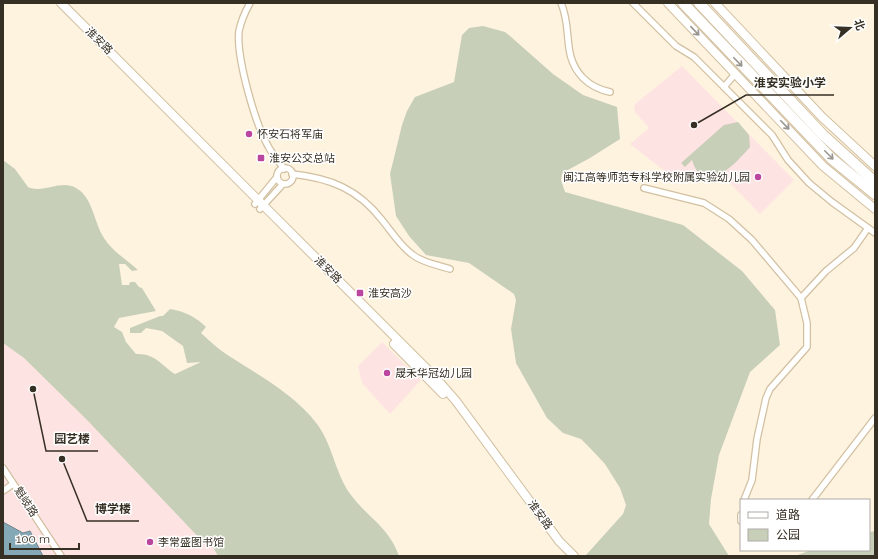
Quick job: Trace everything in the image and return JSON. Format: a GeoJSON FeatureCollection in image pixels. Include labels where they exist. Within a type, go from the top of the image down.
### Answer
{"type":"FeatureCollection","features":[{"type":"Feature","properties":{"kind":"highway"},"geometry":{"type":"LineString","coordinates":[[682,3],[832,159],[875,194]]}},
{"type":"Feature","properties":{"kind":"highway"},"geometry":{"type":"LineString","coordinates":[[699,3],[824,135],[875,182]]}},
{"type":"Feature","properties":{"kind":"main road","name":"淮安路"},"geometry":{"type":"LineString","coordinates":[[54,3],[436,378],[456,401],[559,541],[574,556]]}},
{"type":"Feature","properties":{"kind":"main road","name":"淮安路"},"geometry":{"type":"LineString","coordinates":[[61,3],[451,402],[535,518],[567,556]]}},
{"type":"Feature","properties":{"kind":"main road"},"geometry":{"type":"LineString","coordinates":[[668,3],[823,166],[875,209]]}},
{"type":"Feature","properties":{"kind":"main road"},"geometry":{"type":"LineString","coordinates":[[715,3],[822,117],[875,166]]}},
{"type":"Feature","properties":{"kind":"street"},"geometry":{"type":"LineString","coordinates":[[250,3],[243,17],[239,30],[240,58],[263,137],[270,150],[284,169],[289,170],[292,174],[324,179],[352,192],[378,215],[400,244],[412,255],[425,262],[450,269]]}},
{"type":"Feature","properties":{"kind":"street"},"geometry":{"type":"LineString","coordinates":[[561,3],[568,26],[569,55],[575,69],[590,84],[610,92]]}},
{"type":"Feature","properties":{"kind":"street"},"geometry":{"type":"LineString","coordinates":[[634,3],[676,46],[694,57],[772,135],[788,160],[809,183],[832,202],[875,233]]}},
{"type":"Feature","properties":{"kind":"street"},"geometry":{"type":"LineString","coordinates":[[724,87],[735,74]]}},
{"type":"Feature","properties":{"kind":"street"},"geometry":{"type":"LineString","coordinates":[[259,205],[277,177],[278,172],[284,169]]}},
{"type":"Feature","properties":{"kind":"street"},"geometry":{"type":"LineString","coordinates":[[259,205],[283,184],[291,181],[292,174]]}},
{"type":"Feature","properties":{"kind":"street"},"geometry":{"type":"LineString","coordinates":[[277,177],[283,184]]}},
{"type":"Feature","properties":{"kind":"street"},"geometry":{"type":"LineString","coordinates":[[644,188],[704,203],[714,208],[752,240],[801,298],[807,323],[807,347],[770,389],[766,398],[757,439],[752,480],[744,499]]}},
{"type":"Feature","properties":{"kind":"street"},"geometry":{"type":"LineString","coordinates":[[801,298],[826,271],[854,248],[868,228]]}},
{"type":"Feature","properties":{"kind":"street"},"geometry":{"type":"LineString","coordinates":[[813,499],[875,418]]}},
{"type":"Feature","properties":{"kind":"street","name":"魁岐路"},"geometry":{"type":"LineString","coordinates":[[3,468],[61,556]]}},
{"type":"Feature","properties":{"kind":"street"},"geometry":{"type":"LineString","coordinates":[[3,491],[13,484]]}},
{"type":"Feature","properties":{"kind":"shaded area"},"geometry":{"type":"Polygon","coordinates":[[[682,66],[794,180],[760,214],[722,175],[714,183],[666,172],[630,144],[649,128],[635,112],[635,104],[682,66]]]}},
{"type":"Feature","properties":{"kind":"shaded area","name":"晟禾华冠幼儿园"},"geometry":{"type":"Polygon","coordinates":[[[382,342],[421,380],[390,414],[362,383],[358,366],[382,342]]]}},
{"type":"Feature","properties":{"kind":"shaded area"},"geometry":{"type":"Polygon","coordinates":[[[3,343],[24,358],[88,421],[203,542],[208,539],[218,556],[3,556],[3,343]]]}},
{"type":"Feature","properties":{"kind":"green space"},"geometry":{"type":"Polygon","coordinates":[[[483,26],[505,32],[553,74],[583,95],[617,107],[620,139],[562,174],[561,180],[565,192],[683,225],[742,271],[775,310],[780,345],[750,372],[719,455],[711,499],[709,524],[729,556],[586,555],[623,514],[626,505],[620,488],[605,464],[581,439],[563,433],[547,418],[516,363],[511,329],[516,300],[514,294],[469,263],[426,255],[409,236],[396,216],[390,174],[407,111],[415,97],[454,82],[462,35],[469,28],[483,26]]]}},
{"type":"Feature","properties":{"kind":"green space"},"geometry":{"type":"Polygon","coordinates":[[[738,122],[749,135],[750,147],[729,168],[712,177],[704,177],[697,171],[692,160],[685,167],[681,163],[724,125],[738,122]]]}},
{"type":"Feature","properties":{"kind":"green space"},"geometry":{"type":"Polygon","coordinates":[[[3,160],[15,169],[28,187],[40,189],[64,185],[76,188],[82,192],[90,204],[107,243],[138,270],[132,271],[125,264],[119,264],[122,285],[129,285],[130,282],[135,282],[142,288],[156,311],[119,318],[114,327],[122,332],[126,342],[136,354],[148,355],[175,374],[201,362],[187,363],[183,346],[162,331],[146,328],[141,333],[130,333],[130,328],[163,316],[170,309],[180,311],[198,320],[206,327],[201,333],[216,347],[275,385],[308,413],[317,424],[327,441],[341,478],[351,495],[390,537],[399,556],[218,556],[208,539],[203,542],[88,421],[24,358],[3,343],[3,160]]]}},
{"type":"Feature","properties":{"kind":"green space"},"geometry":{"type":"Polygon","coordinates":[[[875,531],[875,556],[795,556],[808,551],[870,551],[870,532],[875,531]]]}},
{"type":"Feature","properties":{"kind":"water"},"geometry":{"type":"Polygon","coordinates":[[[3,522],[23,533],[30,531],[43,556],[3,556],[3,522]]]}},
{"type":"Feature","properties":{"kind":"place","name":"淮安实验小学"},"geometry":{"type":"Point","coordinates":[694,125]}},
{"type":"Feature","properties":{"kind":"place","name":"怀安石将军庙"},"geometry":{"type":"Point","coordinates":[249,134]}},
{"type":"Feature","properties":{"kind":"place","name":"淮安公交总站"},"geometry":{"type":"Point","coordinates":[261,158]}},
{"type":"Feature","properties":{"kind":"place","name":"闽江高等师范专科学校附属实验幼儿园"},"geometry":{"type":"Point","coordinates":[758,177]}},
{"type":"Feature","properties":{"kind":"place","name":"淮安高沙"},"geometry":{"type":"Point","coordinates":[360,293]}},
{"type":"Feature","properties":{"kind":"place","name":"晟禾华冠幼儿园"},"geometry":{"type":"Point","coordinates":[387,373]}},
{"type":"Feature","properties":{"kind":"place","name":"园艺楼"},"geometry":{"type":"Point","coordinates":[33,389]}},
{"type":"Feature","properties":{"kind":"place","name":"博学楼"},"geometry":{"type":"Point","coordinates":[62,459]}},
{"type":"Feature","properties":{"kind":"place","name":"李常盛图书馆"},"geometry":{"type":"Point","coordinates":[150,542]}}]}
